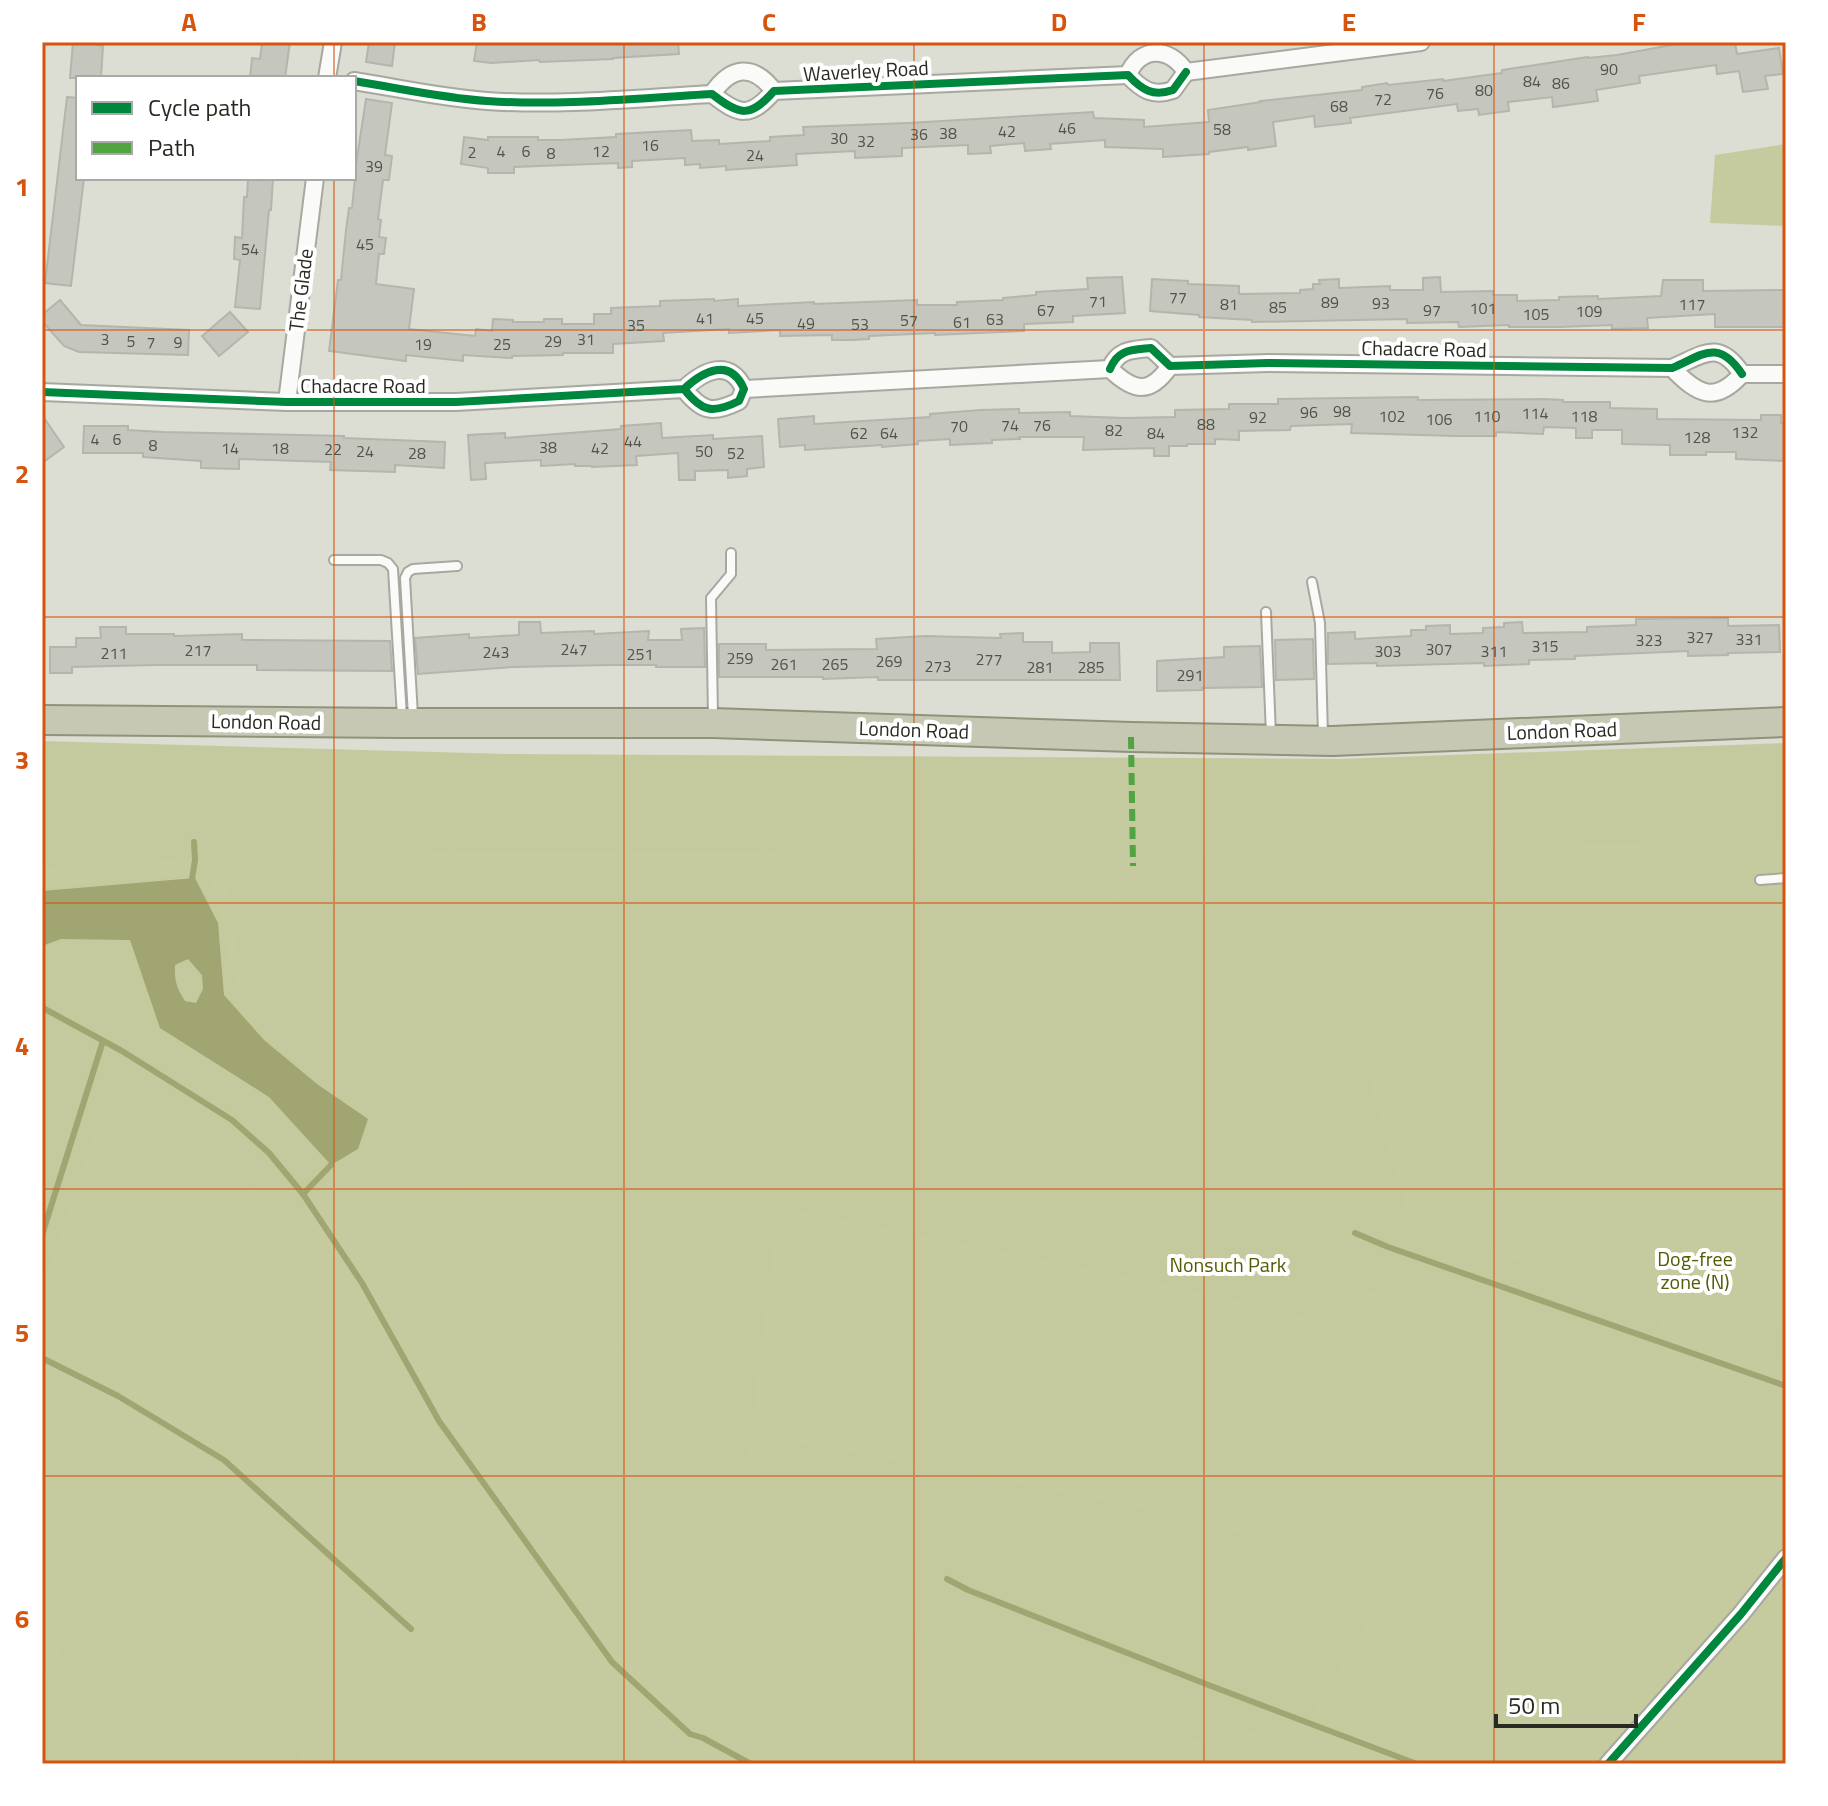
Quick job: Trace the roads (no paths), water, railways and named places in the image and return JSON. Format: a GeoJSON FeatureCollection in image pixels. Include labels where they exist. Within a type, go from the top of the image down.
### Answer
{"type":"FeatureCollection","features":[{"type":"Feature","properties":{"kind":"highway","name":"London Road"},"geometry":{"type":"LineString","coordinates":[[42,720],[713,723],[1115,737],[1323,740],[1786,722]]}},
{"type":"Feature","properties":{"kind":"street"},"geometry":{"type":"LineString","coordinates":[[331,76],[333,42]]}},
{"type":"Feature","properties":{"kind":"street"},"geometry":{"type":"LineString","coordinates":[[1186,72],[1174,58],[1155,53],[1138,59],[1128,75],[1138,86],[1156,94],[1173,90],[1186,72],[1421,42]]}},
{"type":"Feature","properties":{"kind":"street"},"geometry":{"type":"LineString","coordinates":[[712,94],[721,81],[732,73],[742,71],[765,80],[774,91]]}},
{"type":"Feature","properties":{"kind":"street","name":"Waverley Road"},"geometry":{"type":"LineString","coordinates":[[356,81],[488,101],[534,102],[712,94],[744,112],[754,110],[774,91],[1128,75]]}},
{"type":"Feature","properties":{"kind":"street","name":"The Glade"},"geometry":{"type":"LineString","coordinates":[[287,402],[315,180]]}},
{"type":"Feature","properties":{"kind":"street","name":"Chadacre Road"},"geometry":{"type":"LineString","coordinates":[[1110,369],[1124,350],[1151,348],[1170,366],[1268,363],[1672,368],[1711,351],[1730,358],[1742,374]]}},
{"type":"Feature","properties":{"kind":"street"},"geometry":{"type":"LineString","coordinates":[[684,389],[693,401],[717,410],[739,401],[744,389],[1110,369],[1135,388],[1152,386],[1170,366]]}},
{"type":"Feature","properties":{"kind":"street"},"geometry":{"type":"LineString","coordinates":[[1672,368],[1695,390],[1706,392],[1720,392],[1742,374],[1786,374]]}},
{"type":"Feature","properties":{"kind":"street","name":"Chadacre Road"},"geometry":{"type":"LineString","coordinates":[[42,392],[287,402],[456,402],[684,389],[702,373],[715,369],[739,378],[744,389]]}},
{"type":"Feature","properties":{"kind":"street"},"geometry":{"type":"LineString","coordinates":[[1608,1764],[1741,1614],[1786,1558]]}},
{"type":"Feature","properties":{"kind":"lane"},"geometry":{"type":"LineString","coordinates":[[713,723],[711,598],[731,574],[731,553]]}},
{"type":"Feature","properties":{"kind":"lane"},"geometry":{"type":"LineString","coordinates":[[334,560],[381,560],[393,569],[408,723]]}},
{"type":"Feature","properties":{"kind":"lane"},"geometry":{"type":"LineString","coordinates":[[408,723],[405,578],[413,569],[457,566]]}},
{"type":"Feature","properties":{"kind":"lane"},"geometry":{"type":"LineString","coordinates":[[1312,582],[1320,623],[1323,740]]}},
{"type":"Feature","properties":{"kind":"lane"},"geometry":{"type":"LineString","coordinates":[[1266,612],[1271,739]]}},
{"type":"Feature","properties":{"kind":"lane"},"geometry":{"type":"LineString","coordinates":[[1760,880],[1786,878]]}},
{"type":"Feature","properties":{"kind":"waterway"},"geometry":{"type":"LineString","coordinates":[[192,879],[194,842]]}},
{"type":"Feature","properties":{"kind":"waterway"},"geometry":{"type":"LineString","coordinates":[[42,1005],[232,1120],[269,1153],[303,1194]]}},
{"type":"Feature","properties":{"kind":"waterway"},"geometry":{"type":"LineString","coordinates":[[42,1235],[103,1041]]}},
{"type":"Feature","properties":{"kind":"waterway"},"geometry":{"type":"LineString","coordinates":[[331,1165],[303,1194],[362,1283],[439,1421],[612,1662],[690,1734],[751,1764]]}},
{"type":"Feature","properties":{"kind":"waterway"},"geometry":{"type":"LineString","coordinates":[[1355,1233],[1786,1386]]}},
{"type":"Feature","properties":{"kind":"waterway"},"geometry":{"type":"LineString","coordinates":[[42,1358],[118,1396],[224,1460],[411,1629]]}},
{"type":"Feature","properties":{"kind":"waterway"},"geometry":{"type":"LineString","coordinates":[[947,1579],[1211,1686],[1417,1764]]}},
{"type":"Feature","properties":{"kind":"park label","name":"Nonsuch Park"},"geometry":{"type":"Point","coordinates":[1228,1265]}},
{"type":"Feature","properties":{"kind":"park label","name":"Dog-free zone (N)"},"geometry":{"type":"Point","coordinates":[1695,1270]}}]}
